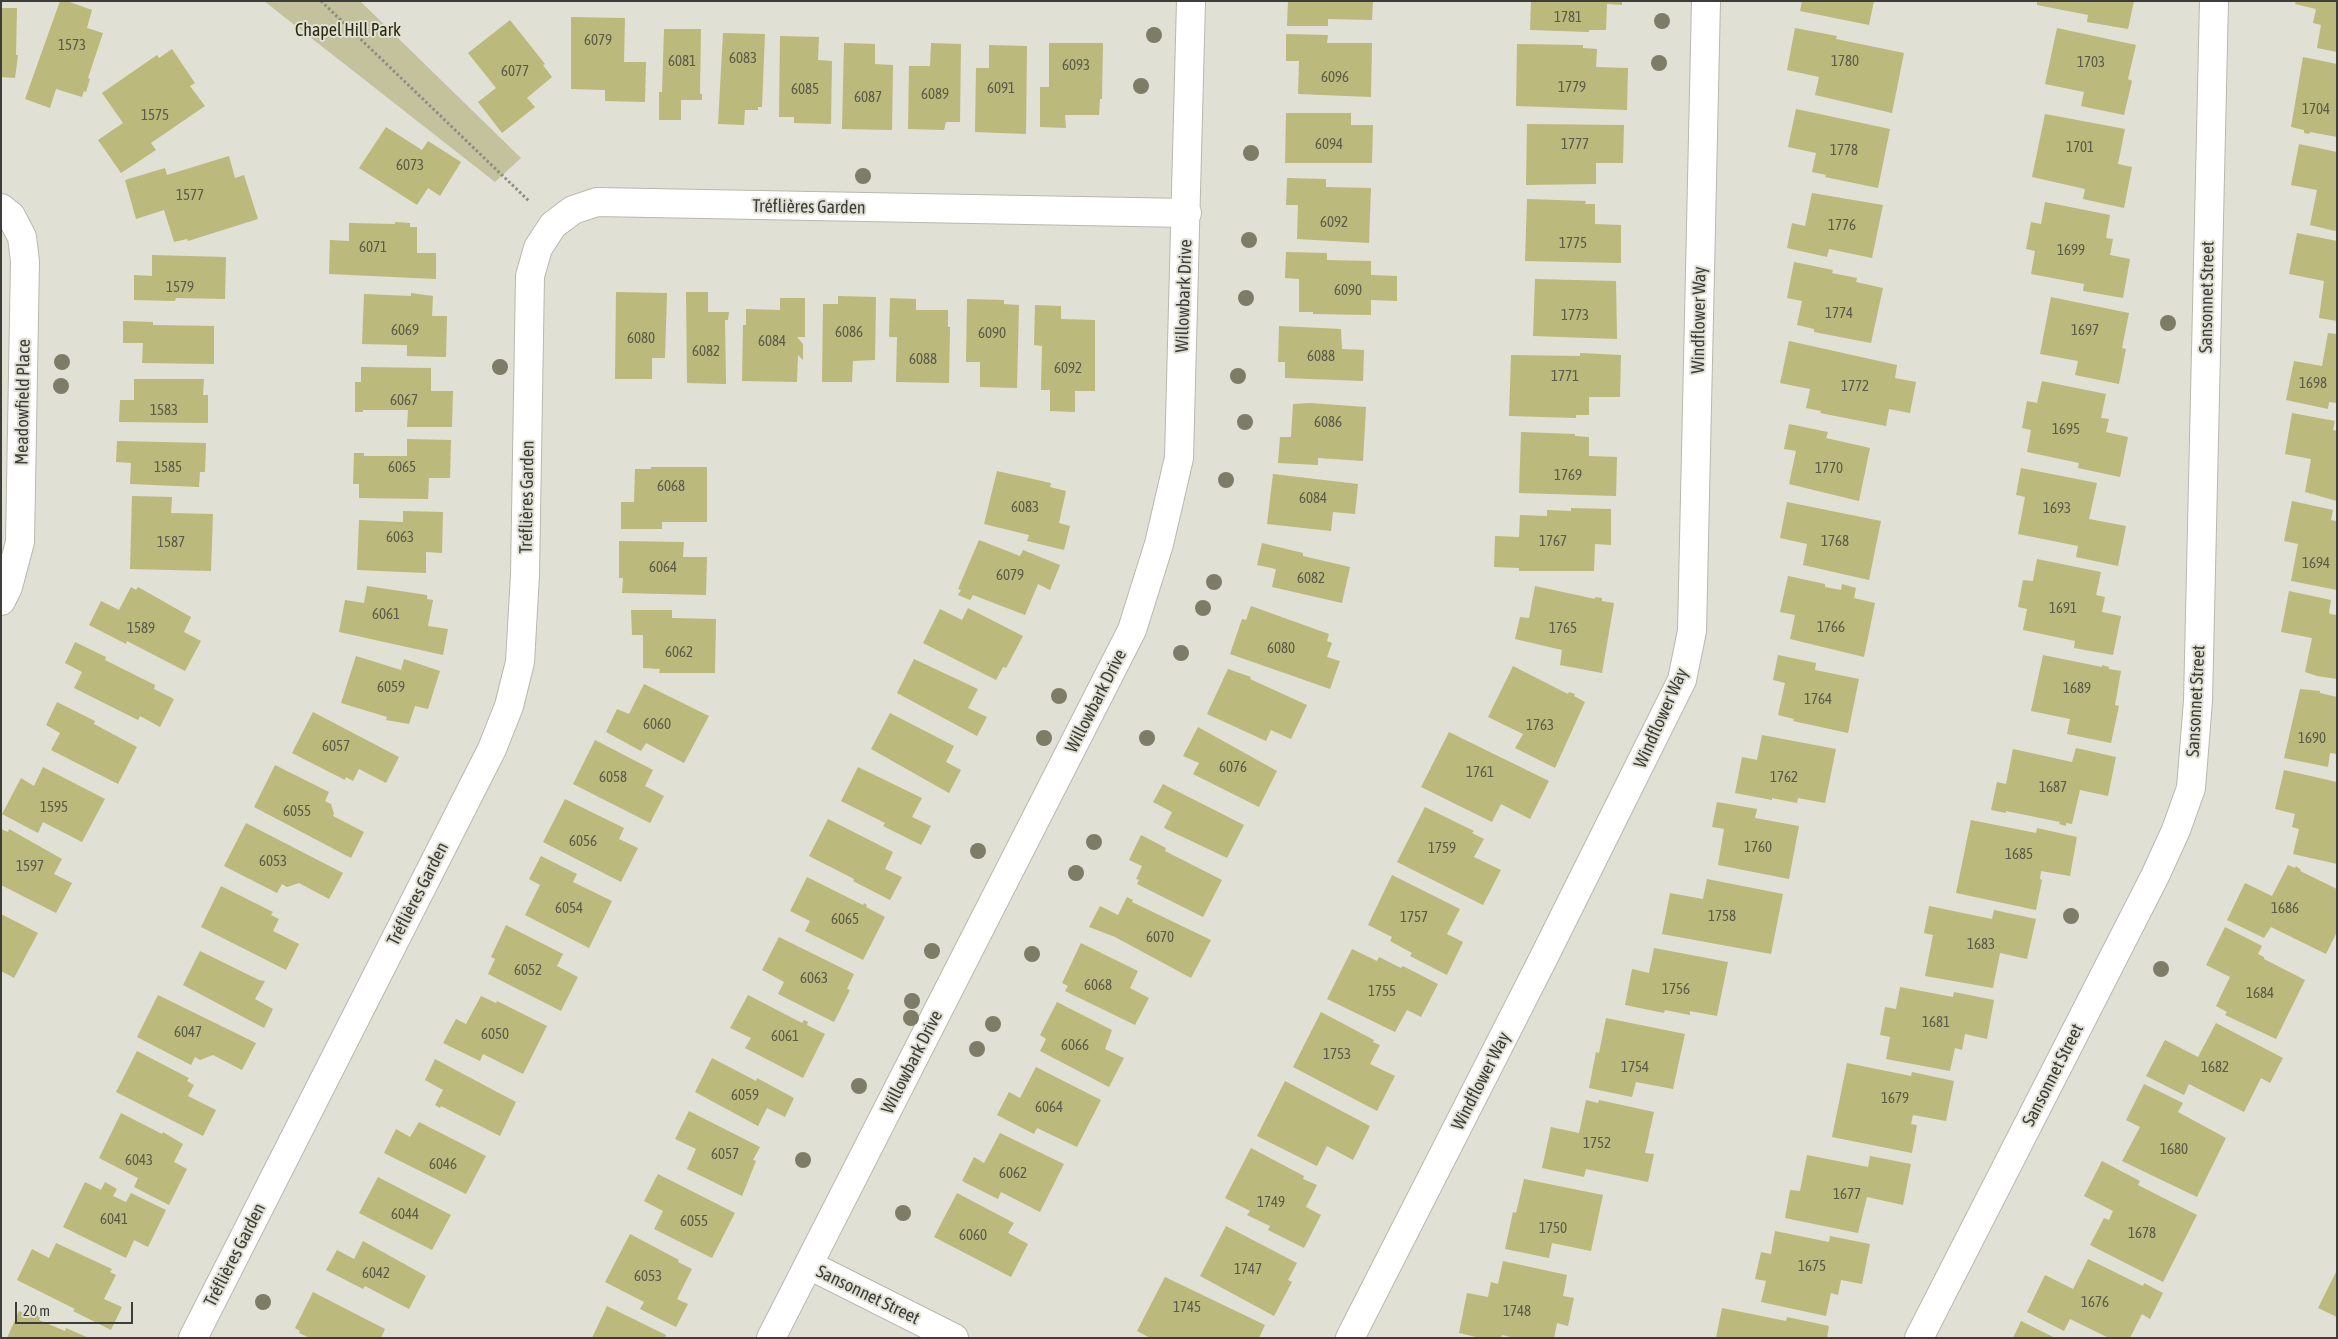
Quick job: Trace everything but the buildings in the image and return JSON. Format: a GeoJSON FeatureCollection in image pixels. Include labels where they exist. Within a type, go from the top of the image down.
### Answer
{"type":"FeatureCollection","features":[{"type":"Feature","properties":{"kind":"street","name":"Willowbark Drive"},"geometry":{"type":"LineString","coordinates":[[772,1338],[1132,630],[1159,544],[1179,458],[1187,213],[1191,1]]}},
{"type":"Feature","properties":{"kind":"street","name":"Windflower Way"},"geometry":{"type":"LineString","coordinates":[[1350,1338],[1547,952],[1682,680],[1692,631],[1706,1]]}},
{"type":"Feature","properties":{"kind":"street","name":"Sansonnet Street"},"geometry":{"type":"LineString","coordinates":[[1919,1338],[2155,876],[2176,830],[2191,788],[2198,701],[2214,1]]}},
{"type":"Feature","properties":{"kind":"street","name":"Tréflières Garden"},"geometry":{"type":"LineString","coordinates":[[193,1338],[492,749],[509,706],[520,662],[524,594],[530,276],[538,248],[553,224],[573,210],[597,202],[1187,213]]}},
{"type":"Feature","properties":{"kind":"street","name":"Meadowfield Place"},"geometry":{"type":"LineString","coordinates":[[1,208],[11,216],[22,237],[25,261],[20,542],[8,587],[1,601]]}},
{"type":"Feature","properties":{"kind":"street","name":"Sansonnet Street"},"geometry":{"type":"LineString","coordinates":[[809,1265],[954,1338]]}},
{"type":"Feature","properties":{"kind":"path"},"geometry":{"type":"LineString","coordinates":[[321,1],[553,224]]}},
{"type":"Feature","properties":{"kind":"green space","name":"Chapel Hill Park"},"geometry":{"type":"Polygon","coordinates":[[[264,1],[360,1],[521,158],[495,182],[264,1]]]}}]}
